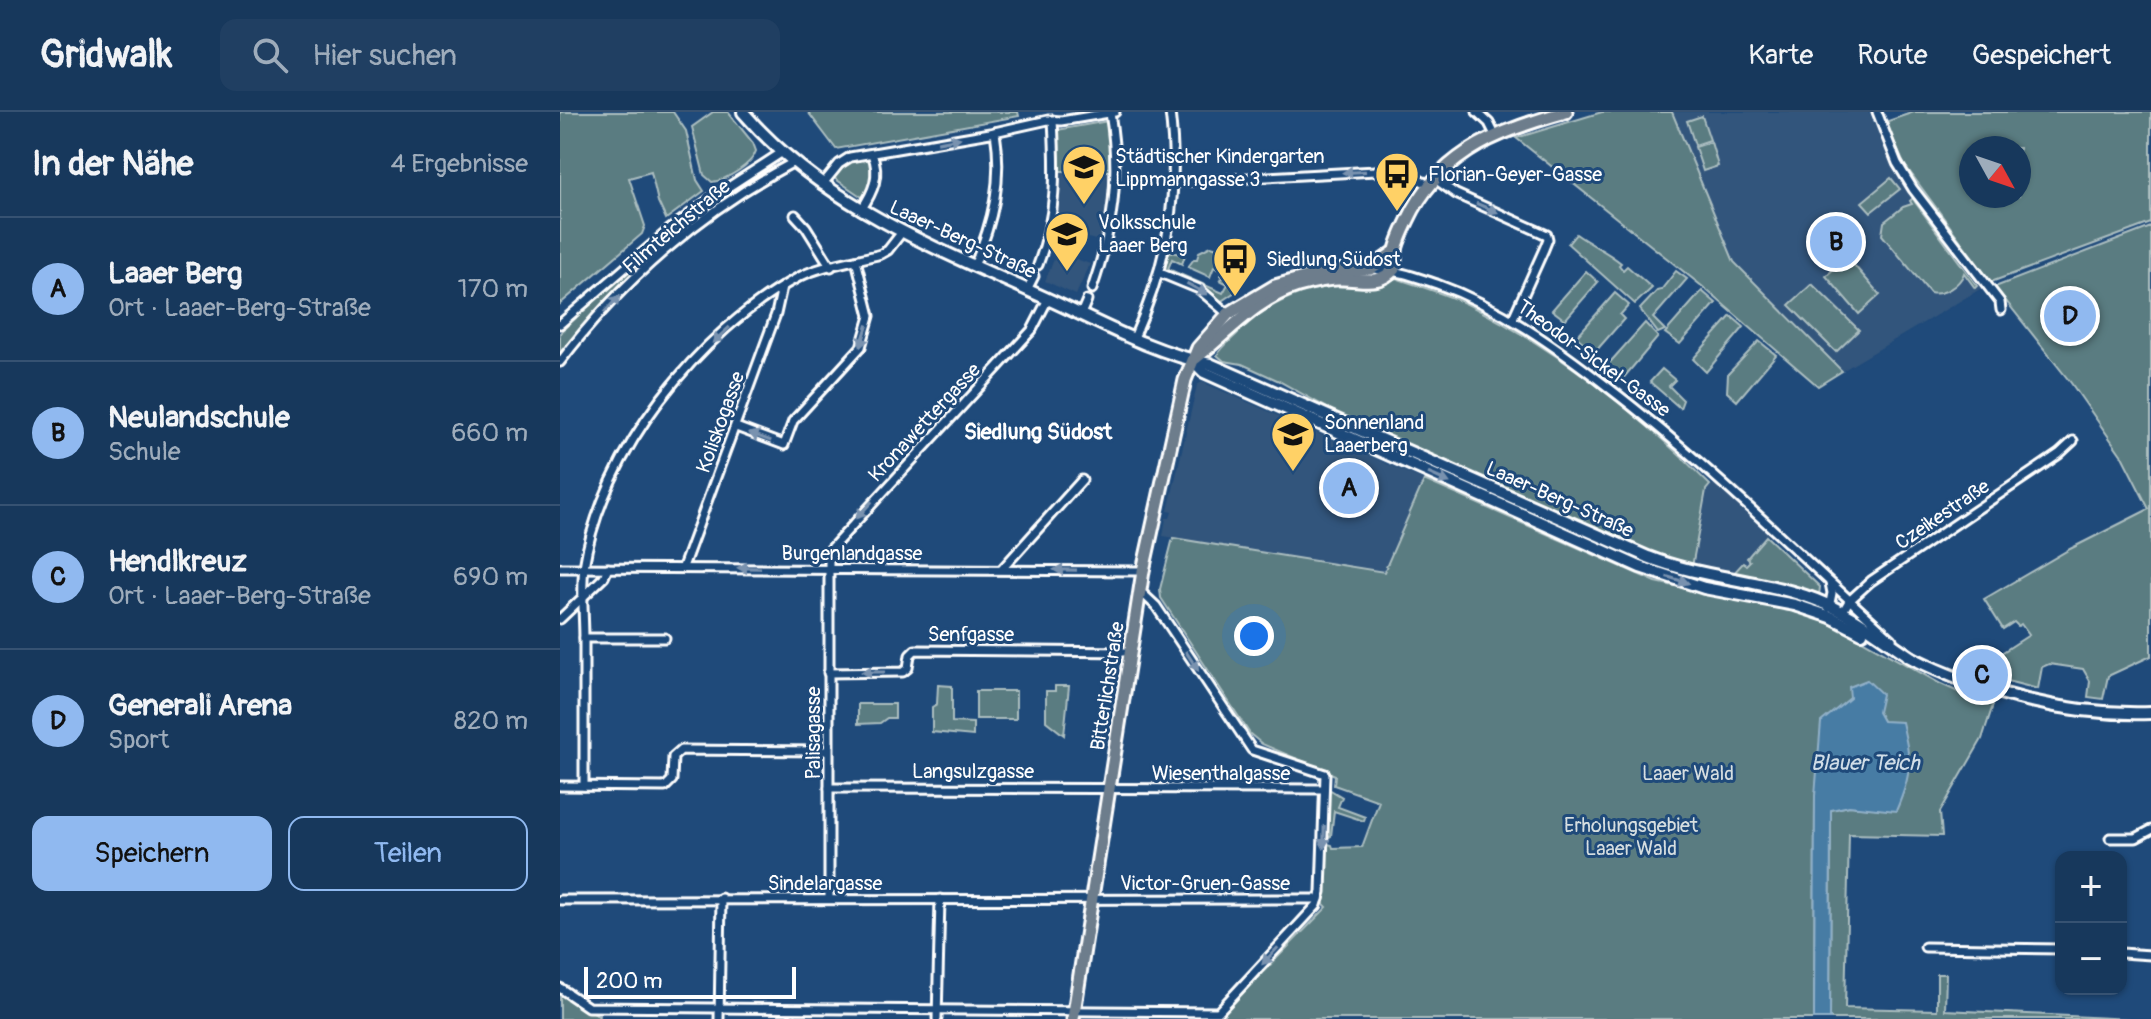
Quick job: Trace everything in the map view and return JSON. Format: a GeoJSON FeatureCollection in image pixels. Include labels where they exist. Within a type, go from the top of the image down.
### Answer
{"type":"FeatureCollection","features":[{"type":"Feature","properties":{"kind":"main road","name":"Laaer-Berg-Straße"},"geometry":{"type":"LineString","coordinates":[[743,112],[781,153],[822,185],[902,232],[974,266],[1134,338],[1193,361],[1210,364],[1668,565],[1778,589],[1828,605],[1837,617]]}},
{"type":"Feature","properties":{"kind":"main road"},"geometry":{"type":"LineString","coordinates":[[1193,361],[1242,317],[1283,292],[1329,279],[1379,280],[1394,269],[1396,251],[1409,218],[1432,182],[1459,157],[1520,124],[1566,112]]}},
{"type":"Feature","properties":{"kind":"main road"},"geometry":{"type":"LineString","coordinates":[[1193,361],[1207,336],[1228,314],[1275,286],[1328,271],[1370,269],[1396,251]]}},
{"type":"Feature","properties":{"kind":"main road","name":"Laaer-Berg-Straße"},"geometry":{"type":"LineString","coordinates":[[1193,361],[1204,372],[1640,567],[1704,588],[1775,600],[1837,617],[1914,659],[1963,682],[1999,694],[2096,711],[2151,713]]}},
{"type":"Feature","properties":{"kind":"main road","name":"Bitterlichstraße"},"geometry":{"type":"LineString","coordinates":[[1074,1014],[1091,899],[1114,788],[1143,571],[1185,380],[1193,361]]}},
{"type":"Feature","properties":{"kind":"street"},"geometry":{"type":"LineString","coordinates":[[822,185],[844,159],[1112,112],[1115,199],[1108,237],[1092,289]]}},
{"type":"Feature","properties":{"kind":"street"},"geometry":{"type":"LineString","coordinates":[[1134,338],[1160,273],[1171,220],[1174,182],[1170,112]]}},
{"type":"Feature","properties":{"kind":"street"},"geometry":{"type":"LineString","coordinates":[[1477,112],[1489,123],[1495,135]]}},
{"type":"Feature","properties":{"kind":"street"},"geometry":{"type":"LineString","coordinates":[[1877,112],[1897,163],[1913,189],[2000,302],[2001,310]]}},
{"type":"Feature","properties":{"kind":"street"},"geometry":{"type":"LineString","coordinates":[[1038,265],[1050,228],[1056,195],[1053,120]]}},
{"type":"Feature","properties":{"kind":"street"},"geometry":{"type":"LineString","coordinates":[[974,266],[995,209],[998,174],[995,132]]}},
{"type":"Feature","properties":{"kind":"street","name":"Filmteichstraße"},"geometry":{"type":"LineString","coordinates":[[560,324],[679,222],[781,153]]}},
{"type":"Feature","properties":{"kind":"street"},"geometry":{"type":"LineString","coordinates":[[861,210],[876,180],[876,163],[872,154]]}},
{"type":"Feature","properties":{"kind":"street","name":"Filmteichstraße"},"geometry":{"type":"LineString","coordinates":[[560,362],[648,265],[720,206],[792,163]]}},
{"type":"Feature","properties":{"kind":"street"},"geometry":{"type":"LineString","coordinates":[[1174,182],[1376,171],[1432,182],[1547,235],[1544,249],[1513,318]]}},
{"type":"Feature","properties":{"kind":"street"},"geometry":{"type":"LineString","coordinates":[[795,215],[831,267]]}},
{"type":"Feature","properties":{"kind":"street"},"geometry":{"type":"LineString","coordinates":[[584,786],[584,568],[606,496],[627,452],[658,403],[720,335],[802,275],[888,250],[902,232]]}},
{"type":"Feature","properties":{"kind":"street"},"geometry":{"type":"LineString","coordinates":[[736,427],[784,445],[793,421],[861,347],[870,316],[856,260]]}},
{"type":"Feature","properties":{"kind":"street","name":"Theodor-Sickel-Gasse"},"geometry":{"type":"LineString","coordinates":[[1370,269],[1394,269],[1470,296],[1513,318],[1643,414],[1702,464],[1914,659]]}},
{"type":"Feature","properties":{"kind":"street"},"geometry":{"type":"LineString","coordinates":[[1160,273],[1199,289],[1228,314]]}},
{"type":"Feature","properties":{"kind":"street"},"geometry":{"type":"LineString","coordinates":[[1027,290],[1034,276]]}},
{"type":"Feature","properties":{"kind":"street","name":"Koliskogasse"},"geometry":{"type":"LineString","coordinates":[[683,567],[776,314],[782,287]]}},
{"type":"Feature","properties":{"kind":"street","name":"Kronawettergasse"},"geometry":{"type":"LineString","coordinates":[[829,568],[830,546],[1032,330],[1048,299]]}},
{"type":"Feature","properties":{"kind":"street"},"geometry":{"type":"LineString","coordinates":[[1081,314],[1087,300]]}},
{"type":"Feature","properties":{"kind":"street","name":"Czeikestraße"},"geometry":{"type":"LineString","coordinates":[[1837,617],[1871,581],[2059,454],[2073,441]]}},
{"type":"Feature","properties":{"kind":"street"},"geometry":{"type":"LineString","coordinates":[[1002,569],[1082,480]]}},
{"type":"Feature","properties":{"kind":"street","name":"Burgenlandgasse"},"geometry":{"type":"LineString","coordinates":[[560,568],[1143,571]]}},
{"type":"Feature","properties":{"kind":"street"},"geometry":{"type":"LineString","coordinates":[[560,619],[604,577],[608,568]]}},
{"type":"Feature","properties":{"kind":"street","name":"Palisagasse"},"geometry":{"type":"LineString","coordinates":[[829,568],[829,898]]}},
{"type":"Feature","properties":{"kind":"street"},"geometry":{"type":"LineString","coordinates":[[1828,605],[1832,593],[1830,583]]}},
{"type":"Feature","properties":{"kind":"street"},"geometry":{"type":"LineString","coordinates":[[560,988],[588,1007],[937,1009],[1074,1014],[1218,1012],[1317,905],[1323,854],[1325,774],[1252,750],[1156,606],[1140,591]]}},
{"type":"Feature","properties":{"kind":"street"},"geometry":{"type":"LineString","coordinates":[[584,638],[665,638]]}},
{"type":"Feature","properties":{"kind":"street","name":"Senfgasse"},"geometry":{"type":"LineString","coordinates":[[828,673],[903,672],[908,668],[910,655],[915,650],[1130,652]]}},
{"type":"Feature","properties":{"kind":"street"},"geometry":{"type":"LineString","coordinates":[[560,786],[668,786],[672,780],[673,757],[681,750],[828,751]]}},
{"type":"Feature","properties":{"kind":"street","name":"Langsulzgasse"},"geometry":{"type":"LineString","coordinates":[[829,788],[1114,788]]}},
{"type":"Feature","properties":{"kind":"street","name":"Wiesenthalgasse"},"geometry":{"type":"LineString","coordinates":[[1114,788],[1324,789]]}},
{"type":"Feature","properties":{"kind":"street"},"geometry":{"type":"LineString","coordinates":[[2110,838],[2136,838],[2151,830]]}},
{"type":"Feature","properties":{"kind":"street"},"geometry":{"type":"LineString","coordinates":[[719,1019],[721,898]]}},
{"type":"Feature","properties":{"kind":"street"},"geometry":{"type":"LineString","coordinates":[[937,1019],[940,899]]}},
{"type":"Feature","properties":{"kind":"street","name":"Sindelargasse"},"geometry":{"type":"LineString","coordinates":[[560,900],[1091,899]]}},
{"type":"Feature","properties":{"kind":"street","name":"Victor-Gruen-Gasse"},"geometry":{"type":"LineString","coordinates":[[1091,899],[1319,899]]}},
{"type":"Feature","properties":{"kind":"street"},"geometry":{"type":"LineString","coordinates":[[1925,947],[2055,949]]}},
{"type":"Feature","properties":{"kind":"street"},"geometry":{"type":"LineString","coordinates":[[2127,953],[2151,955]]}},
{"type":"Feature","properties":{"kind":"shaded area"},"geometry":{"type":"Polygon","coordinates":[[[1672,112],[1869,112],[1893,168],[1982,288],[1842,371],[1734,262],[1672,112]]]}},
{"type":"Feature","properties":{"kind":"shaded area","name":"Städtischer Kindergarten Lippmanngasse 3"},"geometry":{"type":"Polygon","coordinates":[[[1060,171],[1113,171],[1104,242],[1054,230],[1060,171]]]}},
{"type":"Feature","properties":{"kind":"shaded area","name":"Volksschule Laaer Berg"},"geometry":{"type":"Polygon","coordinates":[[[1057,252],[1090,264],[1076,295],[1045,281],[1057,252]]]}},
{"type":"Feature","properties":{"kind":"shaded area","name":"Sonnenland Laaerberg"},"geometry":{"type":"Polygon","coordinates":[[[1202,382],[1424,480],[1384,572],[1163,536],[1166,518],[1170,518],[1172,512],[1168,511],[1197,385],[1202,382]]]}},
{"type":"Feature","properties":{"kind":"shaded area"},"geometry":{"type":"Polygon","coordinates":[[[1735,484],[1778,524],[1747,558],[1750,561],[1732,575],[1692,567],[1706,490],[1710,485],[1735,484]]]}},
{"type":"Feature","properties":{"kind":"green space"},"geometry":{"type":"Polygon","coordinates":[[[560,112],[673,112],[686,131],[697,180],[704,191],[666,219],[658,202],[651,172],[629,178],[645,226],[642,234],[560,304],[560,112]]]}},
{"type":"Feature","properties":{"kind":"green space"},"geometry":{"type":"Polygon","coordinates":[[[713,112],[728,112],[756,151],[738,171],[712,182],[704,175],[692,127],[713,112]]]}},
{"type":"Feature","properties":{"kind":"green space"},"geometry":{"type":"Polygon","coordinates":[[[808,112],[1018,112],[1019,116],[836,149],[808,112]]]}},
{"type":"Feature","properties":{"kind":"green space"},"geometry":{"type":"Polygon","coordinates":[[[1602,112],[1672,112],[1734,262],[1842,371],[1818,386],[1703,287],[1516,138],[1602,112]]]}},
{"type":"Feature","properties":{"kind":"green space"},"geometry":{"type":"Polygon","coordinates":[[[1914,112],[2151,112],[2151,223],[1991,282],[1904,164],[1885,122],[1914,112]]]}},
{"type":"Feature","properties":{"kind":"green space"},"geometry":{"type":"Polygon","coordinates":[[[1702,116],[1710,140],[1695,145],[1687,121],[1702,116]]]}},
{"type":"Feature","properties":{"kind":"green space"},"geometry":{"type":"Polygon","coordinates":[[[1108,121],[1113,171],[1060,171],[1057,130],[1108,121]]]}},
{"type":"Feature","properties":{"kind":"green space"},"geometry":{"type":"Polygon","coordinates":[[[1711,142],[1718,166],[1703,171],[1695,147],[1711,142]]]}},
{"type":"Feature","properties":{"kind":"green space"},"geometry":{"type":"Polygon","coordinates":[[[866,157],[873,164],[873,183],[865,199],[834,178],[842,165],[866,157]]]}},
{"type":"Feature","properties":{"kind":"green space"},"geometry":{"type":"Polygon","coordinates":[[[1891,178],[1900,189],[1871,212],[1862,202],[1891,178]]]}},
{"type":"Feature","properties":{"kind":"green space"},"geometry":{"type":"Polygon","coordinates":[[[1913,198],[1977,286],[1975,288],[1964,273],[1950,289],[1930,293],[1882,235],[1884,222],[1912,204],[1910,201],[1913,198]]]}},
{"type":"Feature","properties":{"kind":"green space"},"geometry":{"type":"Polygon","coordinates":[[[2151,227],[2151,656],[2108,676],[2103,699],[2088,697],[2090,681],[2083,669],[2049,664],[2042,667],[2038,689],[1972,672],[2029,635],[2021,624],[2018,626],[2014,622],[2003,629],[1984,599],[2070,549],[2149,509],[2122,456],[2071,383],[1995,287],[2151,227]]]}},
{"type":"Feature","properties":{"kind":"green space"},"geometry":{"type":"Polygon","coordinates":[[[1576,234],[1616,259],[1623,270],[1627,266],[1652,288],[1635,304],[1568,244],[1576,234]]]}},
{"type":"Feature","properties":{"kind":"green space"},"geometry":{"type":"Polygon","coordinates":[[[658,246],[560,352],[560,333],[577,314],[658,246]]]}},
{"type":"Feature","properties":{"kind":"green space"},"geometry":{"type":"Polygon","coordinates":[[[1211,246],[1221,249],[1232,270],[1221,276],[1222,271],[1214,267],[1210,277],[1188,267],[1197,259],[1199,252],[1211,246]]]}},
{"type":"Feature","properties":{"kind":"green space"},"geometry":{"type":"Polygon","coordinates":[[[1167,251],[1185,255],[1182,264],[1172,259],[1168,269],[1223,293],[1228,284],[1220,280],[1229,274],[1233,283],[1237,281],[1241,288],[1220,302],[1202,289],[1166,272],[1167,251]]]}},
{"type":"Feature","properties":{"kind":"green space"},"geometry":{"type":"Polygon","coordinates":[[[1847,257],[1880,295],[1859,314],[1826,276],[1847,257]]]}},
{"type":"Feature","properties":{"kind":"green space"},"geometry":{"type":"Polygon","coordinates":[[[1586,271],[1598,282],[1565,320],[1552,310],[1586,271]]]}},
{"type":"Feature","properties":{"kind":"green space"},"geometry":{"type":"Polygon","coordinates":[[[1676,271],[1687,279],[1653,318],[1665,330],[1658,333],[1640,309],[1676,271]]]}},
{"type":"Feature","properties":{"kind":"green space"},"geometry":{"type":"Polygon","coordinates":[[[1396,278],[1462,302],[1503,323],[1567,364],[1627,409],[1710,485],[1706,490],[1692,567],[1644,550],[1351,421],[1277,380],[1242,364],[1224,361],[1217,355],[1258,315],[1292,296],[1340,286],[1370,286],[1396,278]]]}},
{"type":"Feature","properties":{"kind":"green space"},"geometry":{"type":"Polygon","coordinates":[[[1812,284],[1859,330],[1836,352],[1789,305],[1812,284]]]}},
{"type":"Feature","properties":{"kind":"green space"},"geometry":{"type":"Polygon","coordinates":[[[1702,291],[1716,303],[1680,344],[1665,333],[1702,291]]]}},
{"type":"Feature","properties":{"kind":"green space"},"geometry":{"type":"Polygon","coordinates":[[[1615,293],[1629,305],[1620,315],[1624,319],[1595,352],[1578,338],[1571,343],[1615,293]]]}},
{"type":"Feature","properties":{"kind":"green space"},"geometry":{"type":"Polygon","coordinates":[[[1731,316],[1744,327],[1706,372],[1693,359],[1731,316]]]}},
{"type":"Feature","properties":{"kind":"green space"},"geometry":{"type":"Polygon","coordinates":[[[1645,323],[1658,337],[1620,382],[1604,369],[1645,323]]]}},
{"type":"Feature","properties":{"kind":"green space"},"geometry":{"type":"Polygon","coordinates":[[[1759,341],[1776,355],[1737,401],[1727,392],[1728,374],[1759,341]]]}},
{"type":"Feature","properties":{"kind":"green space"},"geometry":{"type":"Polygon","coordinates":[[[1662,369],[1675,380],[1669,386],[1683,400],[1680,408],[1650,382],[1662,369]]]}},
{"type":"Feature","properties":{"kind":"green space"},"geometry":{"type":"Polygon","coordinates":[[[1240,383],[1649,563],[1692,576],[1771,592],[1765,594],[1687,579],[1649,566],[1240,383]]]}},
{"type":"Feature","properties":{"kind":"green space","name":"Erholungsgebiet Laaer Wald"},"geometry":{"type":"Polygon","coordinates":[[[1424,480],[1656,582],[1808,615],[1842,629],[1941,684],[1993,705],[1982,739],[1940,812],[1942,836],[1849,834],[1845,1008],[1937,1010],[1937,974],[1946,974],[1945,1010],[2131,1019],[1830,1019],[1831,810],[1849,806],[1896,810],[1883,721],[1878,712],[1850,698],[1815,796],[1814,1019],[1217,1019],[1327,907],[1322,902],[1328,844],[1333,848],[1362,847],[1379,801],[1334,785],[1335,775],[1262,744],[1250,734],[1161,598],[1160,589],[1173,538],[1384,572],[1424,480]]]}},
{"type":"Feature","properties":{"kind":"green space"},"geometry":{"type":"Polygon","coordinates":[[[1766,536],[1820,587],[1819,596],[1732,575],[1743,563],[1746,565],[1750,561],[1747,558],[1766,536]]]}},
{"type":"Feature","properties":{"kind":"green space"},"geometry":{"type":"Polygon","coordinates":[[[938,685],[952,686],[952,722],[973,723],[973,736],[932,732],[932,707],[937,704],[938,685]]]}},
{"type":"Feature","properties":{"kind":"green space"},"geometry":{"type":"Polygon","coordinates":[[[1055,686],[1069,686],[1064,735],[1046,721],[1046,691],[1055,691],[1055,686]]]}},
{"type":"Feature","properties":{"kind":"green space"},"geometry":{"type":"Polygon","coordinates":[[[976,691],[1016,691],[1016,719],[976,719],[976,691]]]}},
{"type":"Feature","properties":{"kind":"green space"},"geometry":{"type":"Polygon","coordinates":[[[858,704],[895,704],[895,718],[887,718],[880,723],[858,724],[858,704]]]}},
{"type":"Feature","properties":{"kind":"green space"},"geometry":{"type":"Polygon","coordinates":[[[1329,789],[1342,797],[1338,807],[1365,817],[1364,821],[1334,811],[1331,836],[1327,838],[1329,789]]]}},
{"type":"Feature","properties":{"kind":"green space"},"geometry":{"type":"Polygon","coordinates":[[[560,990],[599,1016],[597,1019],[560,1019],[560,990]]]}},
{"type":"Feature","properties":{"kind":"water","name":"Blauer Teich"},"geometry":{"type":"Polygon","coordinates":[[[1867,680],[1882,694],[1878,712],[1883,721],[1902,722],[1909,757],[1908,776],[1896,811],[1849,806],[1831,810],[1830,1019],[1814,1019],[1815,796],[1821,722],[1850,698],[1849,687],[1867,680]]]}},
{"type":"Feature","properties":{"kind":"place","name":"Städtischer Kindergarten Lippmanngasse 3"},"geometry":{"type":"Point","coordinates":[1084,206]}},
{"type":"Feature","properties":{"kind":"place","name":"Florian-Geyer-Gasse"},"geometry":{"type":"Point","coordinates":[1397,213]}},
{"type":"Feature","properties":{"kind":"place","name":"Neulandschule"},"geometry":{"type":"Point","coordinates":[1836,242]}},
{"type":"Feature","properties":{"kind":"place","name":"Volksschule Laaer Berg"},"geometry":{"type":"Point","coordinates":[1067,273]}},
{"type":"Feature","properties":{"kind":"place","name":"Siedlung Südost"},"geometry":{"type":"Point","coordinates":[1235,298]}},
{"type":"Feature","properties":{"kind":"place","name":"Generali Arena"},"geometry":{"type":"Point","coordinates":[2070,316]}},
{"type":"Feature","properties":{"kind":"place","name":"Sonnenland Laaerberg"},"geometry":{"type":"Point","coordinates":[1293,473]}},
{"type":"Feature","properties":{"kind":"place","name":"Laaer Berg"},"geometry":{"type":"Point","coordinates":[1349,488]}},
{"type":"Feature","properties":{"kind":"place","name":"Hendlkreuz"},"geometry":{"type":"Point","coordinates":[1982,675]}},
{"type":"Feature","properties":{"kind":"district","name":"Siedlung Südost"},"geometry":{"type":"Point","coordinates":[1038,431]}},
{"type":"Feature","properties":{"kind":"park label","name":"Laaer Wald"},"geometry":{"type":"Point","coordinates":[1688,773]}}]}
